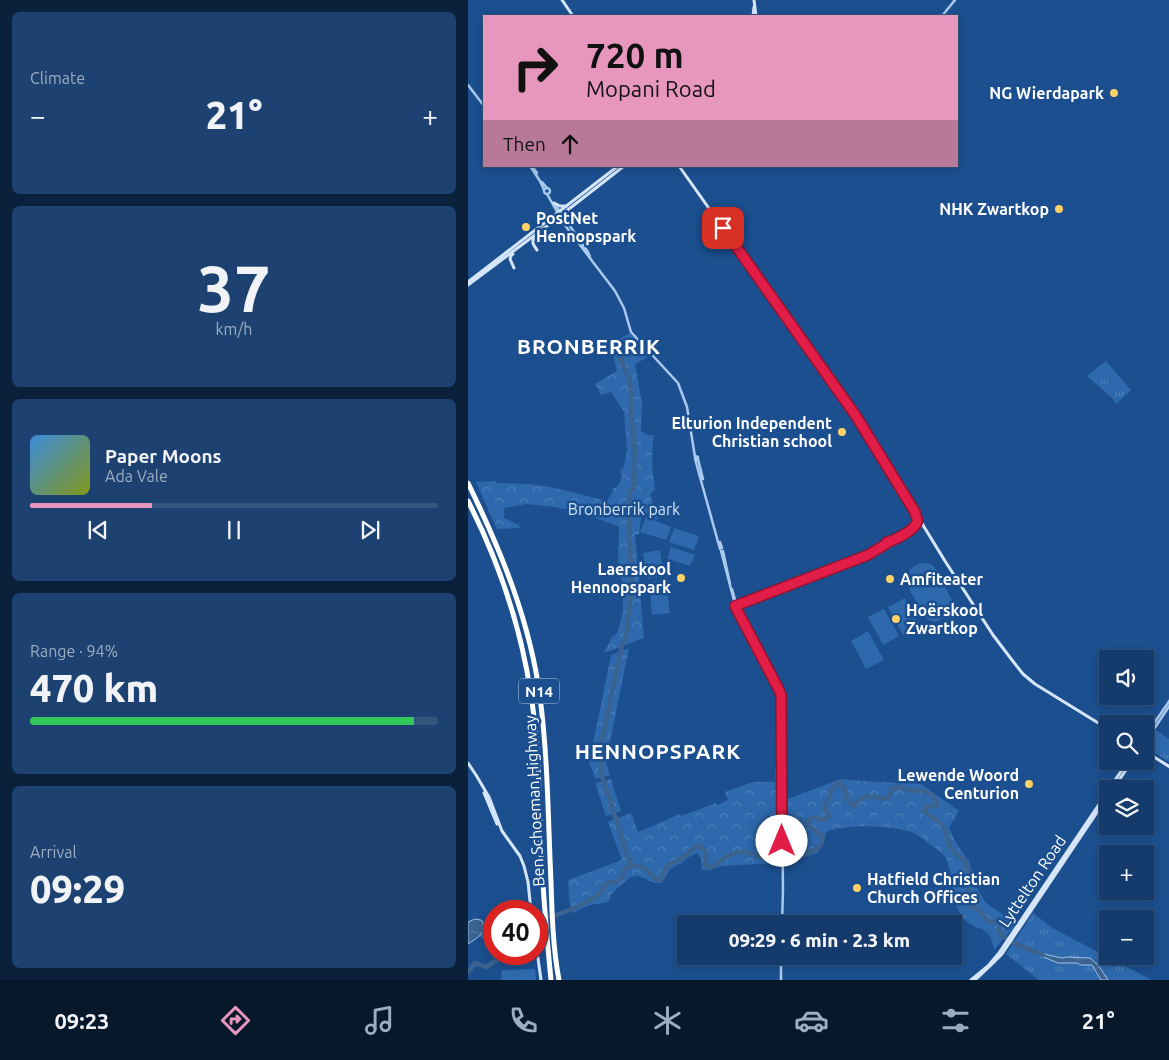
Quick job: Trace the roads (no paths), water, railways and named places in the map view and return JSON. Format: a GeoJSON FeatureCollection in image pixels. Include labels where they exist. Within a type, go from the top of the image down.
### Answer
{"type":"FeatureCollection","features":[{"type":"Feature","properties":{"kind":"highway","name":"Ben Schoeman Highway"},"geometry":{"type":"LineString","coordinates":[[468,483],[488,524],[510,578],[521,611],[540,695],[546,757],[553,928],[559,980]]}},
{"type":"Feature","properties":{"kind":"highway","name":"Ben Schoeman Highway"},"geometry":{"type":"LineString","coordinates":[[468,501],[482,528],[502,579],[520,638],[527,669],[538,756],[543,900]]}},
{"type":"Feature","properties":{"kind":"highway","name":"Ben Schoeman Highway"},"geometry":{"type":"LineString","coordinates":[[548,961],[551,980]]}},
{"type":"Feature","properties":{"kind":"main road"},"geometry":{"type":"LineString","coordinates":[[562,0],[572,15]]}},
{"type":"Feature","properties":{"kind":"main road"},"geometry":{"type":"LineString","coordinates":[[754,0],[755,15]]}},
{"type":"Feature","properties":{"kind":"main road"},"geometry":{"type":"LineString","coordinates":[[537,250],[533,244],[533,239],[568,206],[617,167]]}},
{"type":"Feature","properties":{"kind":"main road"},"geometry":{"type":"LineString","coordinates":[[468,284],[623,167]]}},
{"type":"Feature","properties":{"kind":"main road"},"geometry":{"type":"LineString","coordinates":[[681,167],[856,416],[967,596],[1006,653],[1023,674],[1035,684],[1099,723]]}},
{"type":"Feature","properties":{"kind":"main road"},"geometry":{"type":"LineString","coordinates":[[554,203],[560,206],[568,206]]}},
{"type":"Feature","properties":{"kind":"main road"},"geometry":{"type":"LineString","coordinates":[[468,284],[551,223]]}},
{"type":"Feature","properties":{"kind":"main road"},"geometry":{"type":"LineString","coordinates":[[502,260],[507,260],[513,266],[510,259],[511,256],[528,240]]}},
{"type":"Feature","properties":{"kind":"main road"},"geometry":{"type":"LineString","coordinates":[[911,529],[917,522],[915,512]]}},
{"type":"Feature","properties":{"kind":"main road"},"geometry":{"type":"LineString","coordinates":[[1154,757],[1170,767]]}},
{"type":"Feature","properties":{"kind":"main road"},"geometry":{"type":"LineString","coordinates":[[468,765],[501,831],[519,857],[526,877],[529,900]]}},
{"type":"Feature","properties":{"kind":"main road","name":"Lyttelton Road"},"geometry":{"type":"LineString","coordinates":[[973,980],[996,961],[1099,806]]}},
{"type":"Feature","properties":{"kind":"main road","name":"Lyttelton Road"},"geometry":{"type":"LineString","coordinates":[[1014,934],[1099,809]]}},
{"type":"Feature","properties":{"kind":"main road"},"geometry":{"type":"LineString","coordinates":[[539,965],[541,980]]}},
{"type":"Feature","properties":{"kind":"street"},"geometry":{"type":"LineString","coordinates":[[943,15],[956,0]]}},
{"type":"Feature","properties":{"kind":"street"},"geometry":{"type":"LineString","coordinates":[[468,85],[483,105]]}},
{"type":"Feature","properties":{"kind":"street"},"geometry":{"type":"LineString","coordinates":[[532,167],[545,189],[549,190],[548,194],[560,214],[588,252],[590,258]]}},
{"type":"Feature","properties":{"kind":"street"},"geometry":{"type":"LineString","coordinates":[[548,194],[570,232],[620,298],[631,332],[678,383],[687,407],[696,458],[736,606],[781,695],[782,915]]}},
{"type":"Feature","properties":{"kind":"street"},"geometry":{"type":"LineString","coordinates":[[567,223],[570,232],[577,237]]}},
{"type":"Feature","properties":{"kind":"street"},"geometry":{"type":"LineString","coordinates":[[736,606],[845,566],[889,546],[890,543],[922,524]]}},
{"type":"Feature","properties":{"kind":"street"},"geometry":{"type":"LineString","coordinates":[[890,543],[922,524]]}},
{"type":"Feature","properties":{"kind":"street"},"geometry":{"type":"LineString","coordinates":[[1154,723],[1170,700]]}},
{"type":"Feature","properties":{"kind":"street"},"geometry":{"type":"LineString","coordinates":[[1154,728],[1170,705]]}},
{"type":"Feature","properties":{"kind":"street"},"geometry":{"type":"LineString","coordinates":[[781,965],[781,980]]}},
{"type":"Feature","properties":{"kind":"water"},"geometry":{"type":"Polygon","coordinates":[[[475,919],[483,922],[482,933],[468,944],[468,922],[475,919]]]}},
{"type":"Feature","properties":{"kind":"water"},"geometry":{"type":"Polygon","coordinates":[[[1039,952],[1062,958],[1090,958],[1098,965],[1108,980],[1101,980],[1092,965],[1058,963],[1039,955],[1039,952]]]}},
{"type":"Feature","properties":{"kind":"waterway"},"geometry":{"type":"LineString","coordinates":[[622,360],[624,344]]}},
{"type":"Feature","properties":{"kind":"waterway"},"geometry":{"type":"LineString","coordinates":[[616,349],[629,378],[631,390],[631,414],[635,452],[634,488],[630,492],[628,507],[632,583],[626,638],[622,645],[600,751],[601,773],[631,866]]}},
{"type":"Feature","properties":{"kind":"waterway"},"geometry":{"type":"LineString","coordinates":[[548,918],[594,898],[607,883],[620,880],[625,868],[636,865],[640,866],[658,880],[661,879],[668,865],[687,855],[691,849],[699,846],[706,853],[705,864],[712,867],[726,857],[739,852],[763,858],[807,853],[818,848],[823,836],[808,825],[808,821],[813,818],[824,820],[829,817],[824,808],[836,784],[840,783],[848,800],[854,806],[859,799],[864,797],[887,798],[890,796],[891,790],[899,787],[911,791],[923,791],[931,794],[936,800],[938,804],[936,806],[927,806],[924,811],[943,826],[952,850],[965,861],[969,882],[967,899],[970,905],[981,911],[987,920],[993,922],[997,920],[1002,923],[998,931],[1006,939],[1043,955]]}},
{"type":"Feature","properties":{"kind":"waterway"},"geometry":{"type":"LineString","coordinates":[[468,972],[475,963],[486,967],[489,965]]}},
{"type":"Feature","properties":{"kind":"place","name":"NG Wierdapark"},"geometry":{"type":"Point","coordinates":[1114,93]}},
{"type":"Feature","properties":{"kind":"place","name":"NHK Zwartkop"},"geometry":{"type":"Point","coordinates":[1059,209]}},
{"type":"Feature","properties":{"kind":"place","name":"PostNet Hennopspark"},"geometry":{"type":"Point","coordinates":[526,227]}},
{"type":"Feature","properties":{"kind":"place","name":"Elturion Independent Christian school"},"geometry":{"type":"Point","coordinates":[842,432]}},
{"type":"Feature","properties":{"kind":"place","name":"Laerskool Hennopspark"},"geometry":{"type":"Point","coordinates":[681,578]}},
{"type":"Feature","properties":{"kind":"place","name":"Amfiteater"},"geometry":{"type":"Point","coordinates":[890,579]}},
{"type":"Feature","properties":{"kind":"place","name":"Hoërskool Zwartkop"},"geometry":{"type":"Point","coordinates":[896,619]}},
{"type":"Feature","properties":{"kind":"place","name":"Lewende Woord Centurion"},"geometry":{"type":"Point","coordinates":[1029,784]}},
{"type":"Feature","properties":{"kind":"place","name":"Hatfield Christian Church Offices"},"geometry":{"type":"Point","coordinates":[857,888]}},
{"type":"Feature","properties":{"kind":"district","name":"BRONBERRIK"},"geometry":{"type":"Point","coordinates":[589,346]}},
{"type":"Feature","properties":{"kind":"district","name":"HENNOPSPARK"},"geometry":{"type":"Point","coordinates":[658,751]}},
{"type":"Feature","properties":{"kind":"park label","name":"Bronberrik park"},"geometry":{"type":"Point","coordinates":[624,509]}}]}
